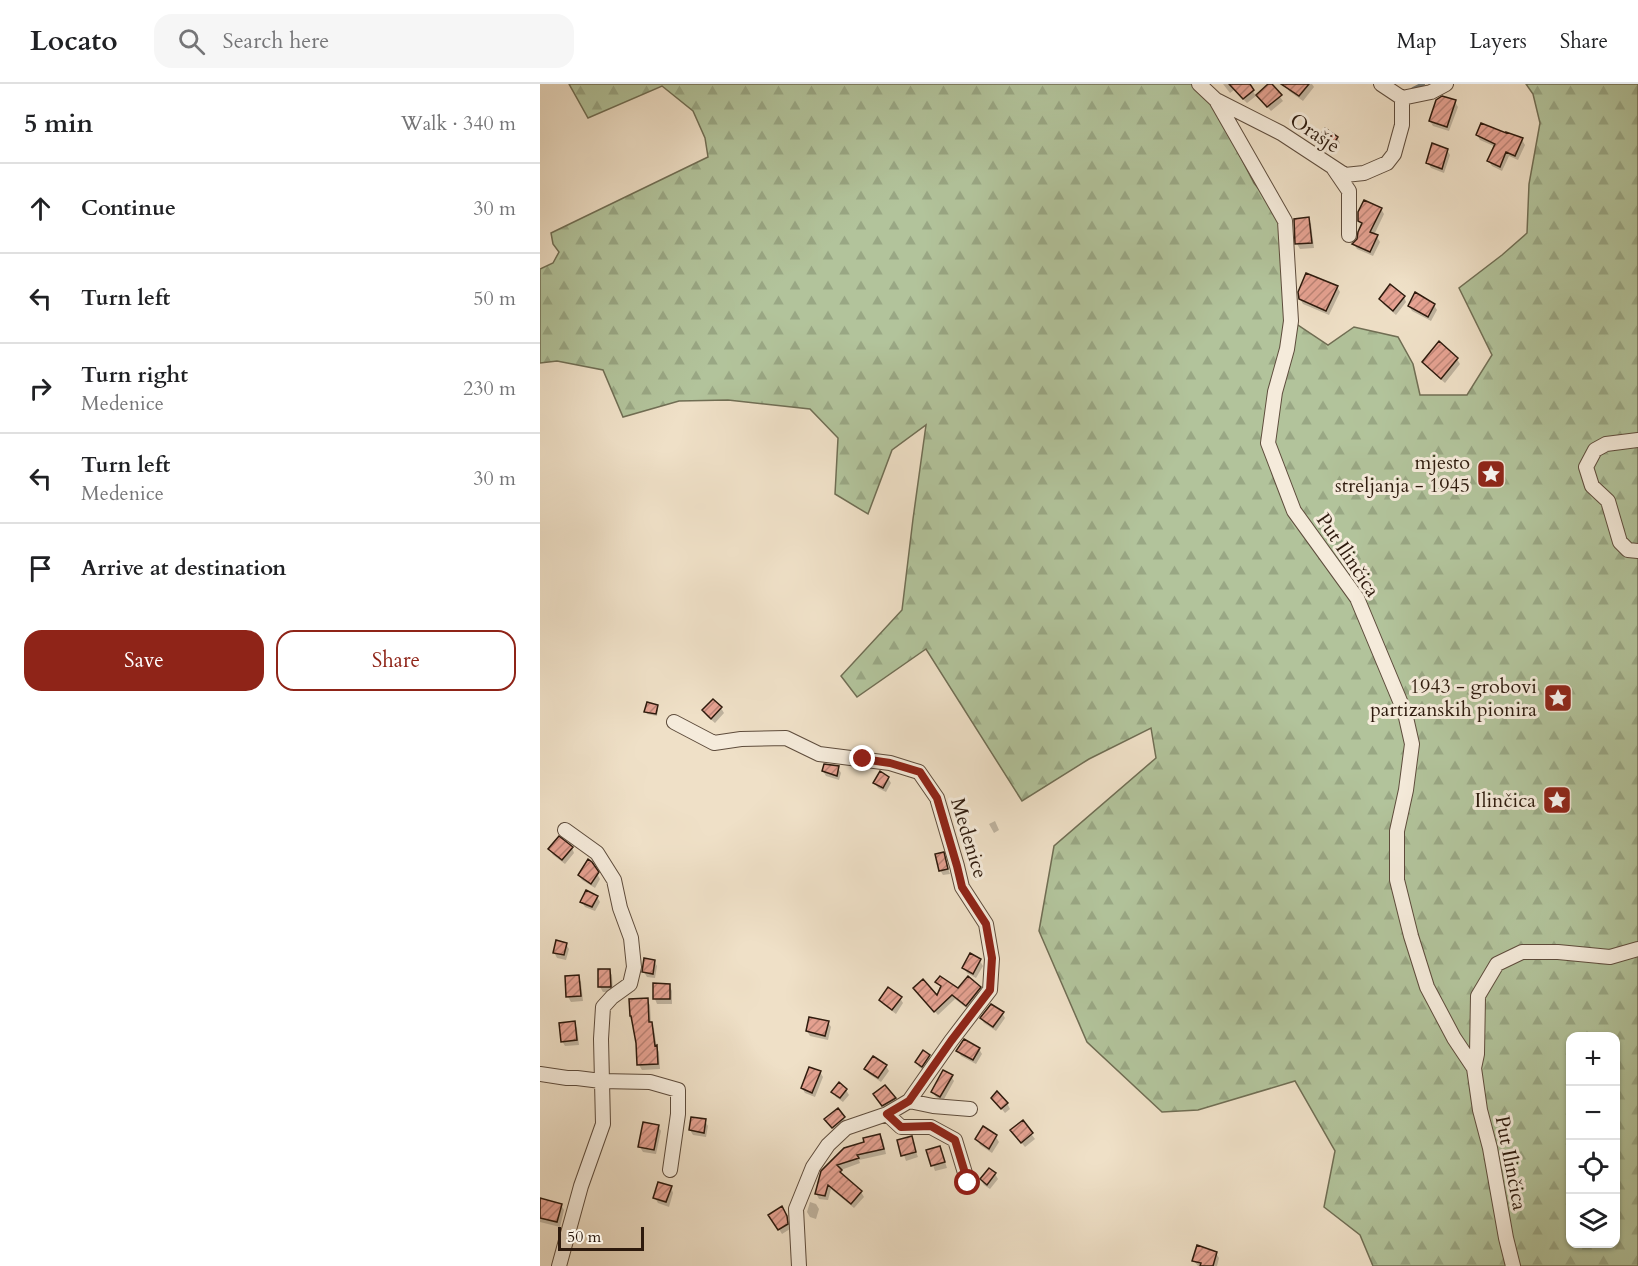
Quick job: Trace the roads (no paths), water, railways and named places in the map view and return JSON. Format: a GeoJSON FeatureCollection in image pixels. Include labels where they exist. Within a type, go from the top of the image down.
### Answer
{"type":"FeatureCollection","features":[{"type":"Feature","properties":{"kind":"street","name":"Orašje"},"geometry":{"type":"LineString","coordinates":[[1199,84],[1216,100],[1281,133],[1345,175],[1364,173],[1387,163],[1394,154],[1402,125],[1402,98]]}},
{"type":"Feature","properties":{"kind":"street"},"geometry":{"type":"LineString","coordinates":[[1381,84],[1402,98],[1431,92],[1446,84]]}},
{"type":"Feature","properties":{"kind":"street","name":"Put Ilinčica"},"geometry":{"type":"LineString","coordinates":[[1216,100],[1285,221],[1292,321],[1275,392],[1268,443],[1294,511],[1357,598],[1406,713],[1412,744],[1406,790],[1397,831],[1397,880],[1427,987],[1454,1038],[1474,1068]]}},
{"type":"Feature","properties":{"kind":"street"},"geometry":{"type":"LineString","coordinates":[[1332,168],[1349,191],[1349,235]]}},
{"type":"Feature","properties":{"kind":"street"},"geometry":{"type":"LineString","coordinates":[[1638,440],[1606,444],[1594,450],[1586,467],[1592,486],[1608,501],[1620,542],[1628,550],[1638,551]]}},
{"type":"Feature","properties":{"kind":"street","name":"Medenice"},"geometry":{"type":"LineString","coordinates":[[674,722],[714,743],[741,739],[786,738],[819,754],[890,763],[920,772],[937,798],[962,887],[986,924],[992,958],[990,990],[909,1101],[887,1114],[846,1128],[828,1145],[813,1167],[796,1209],[799,1266]]}},
{"type":"Feature","properties":{"kind":"street"},"geometry":{"type":"LineString","coordinates":[[559,1266],[587,1166],[603,1124],[601,1082],[603,1007],[630,984],[634,967],[631,938],[620,908],[614,880],[597,853],[565,830]]}},
{"type":"Feature","properties":{"kind":"street","name":"Put Ilinčica"},"geometry":{"type":"LineString","coordinates":[[1513,1266],[1490,1148],[1480,1110],[1474,1068],[1477,1054],[1478,996],[1497,964],[1522,952],[1558,952],[1610,957],[1638,949]]}},
{"type":"Feature","properties":{"kind":"street"},"geometry":{"type":"LineString","coordinates":[[540,1074],[601,1082],[650,1082],[678,1090],[678,1114],[669,1170]]}},
{"type":"Feature","properties":{"kind":"street"},"geometry":{"type":"LineString","coordinates":[[909,1101],[933,1106],[970,1109]]}},
{"type":"Feature","properties":{"kind":"street"},"geometry":{"type":"LineString","coordinates":[[887,1114],[901,1127],[931,1126],[955,1140],[968,1183]]}},
{"type":"Feature","properties":{"kind":"waterway"},"geometry":{"type":"LineString","coordinates":[[1413,89],[1423,84]]}},
{"type":"Feature","properties":{"kind":"place","name":"mjesto streljanja - 1945"},"geometry":{"type":"Point","coordinates":[1491,474]}},
{"type":"Feature","properties":{"kind":"place","name":"1943 - grobovi partizanskih pionira"},"geometry":{"type":"Point","coordinates":[1558,698]}},
{"type":"Feature","properties":{"kind":"place","name":"Ilinčica"},"geometry":{"type":"Point","coordinates":[1557,800]}}]}
